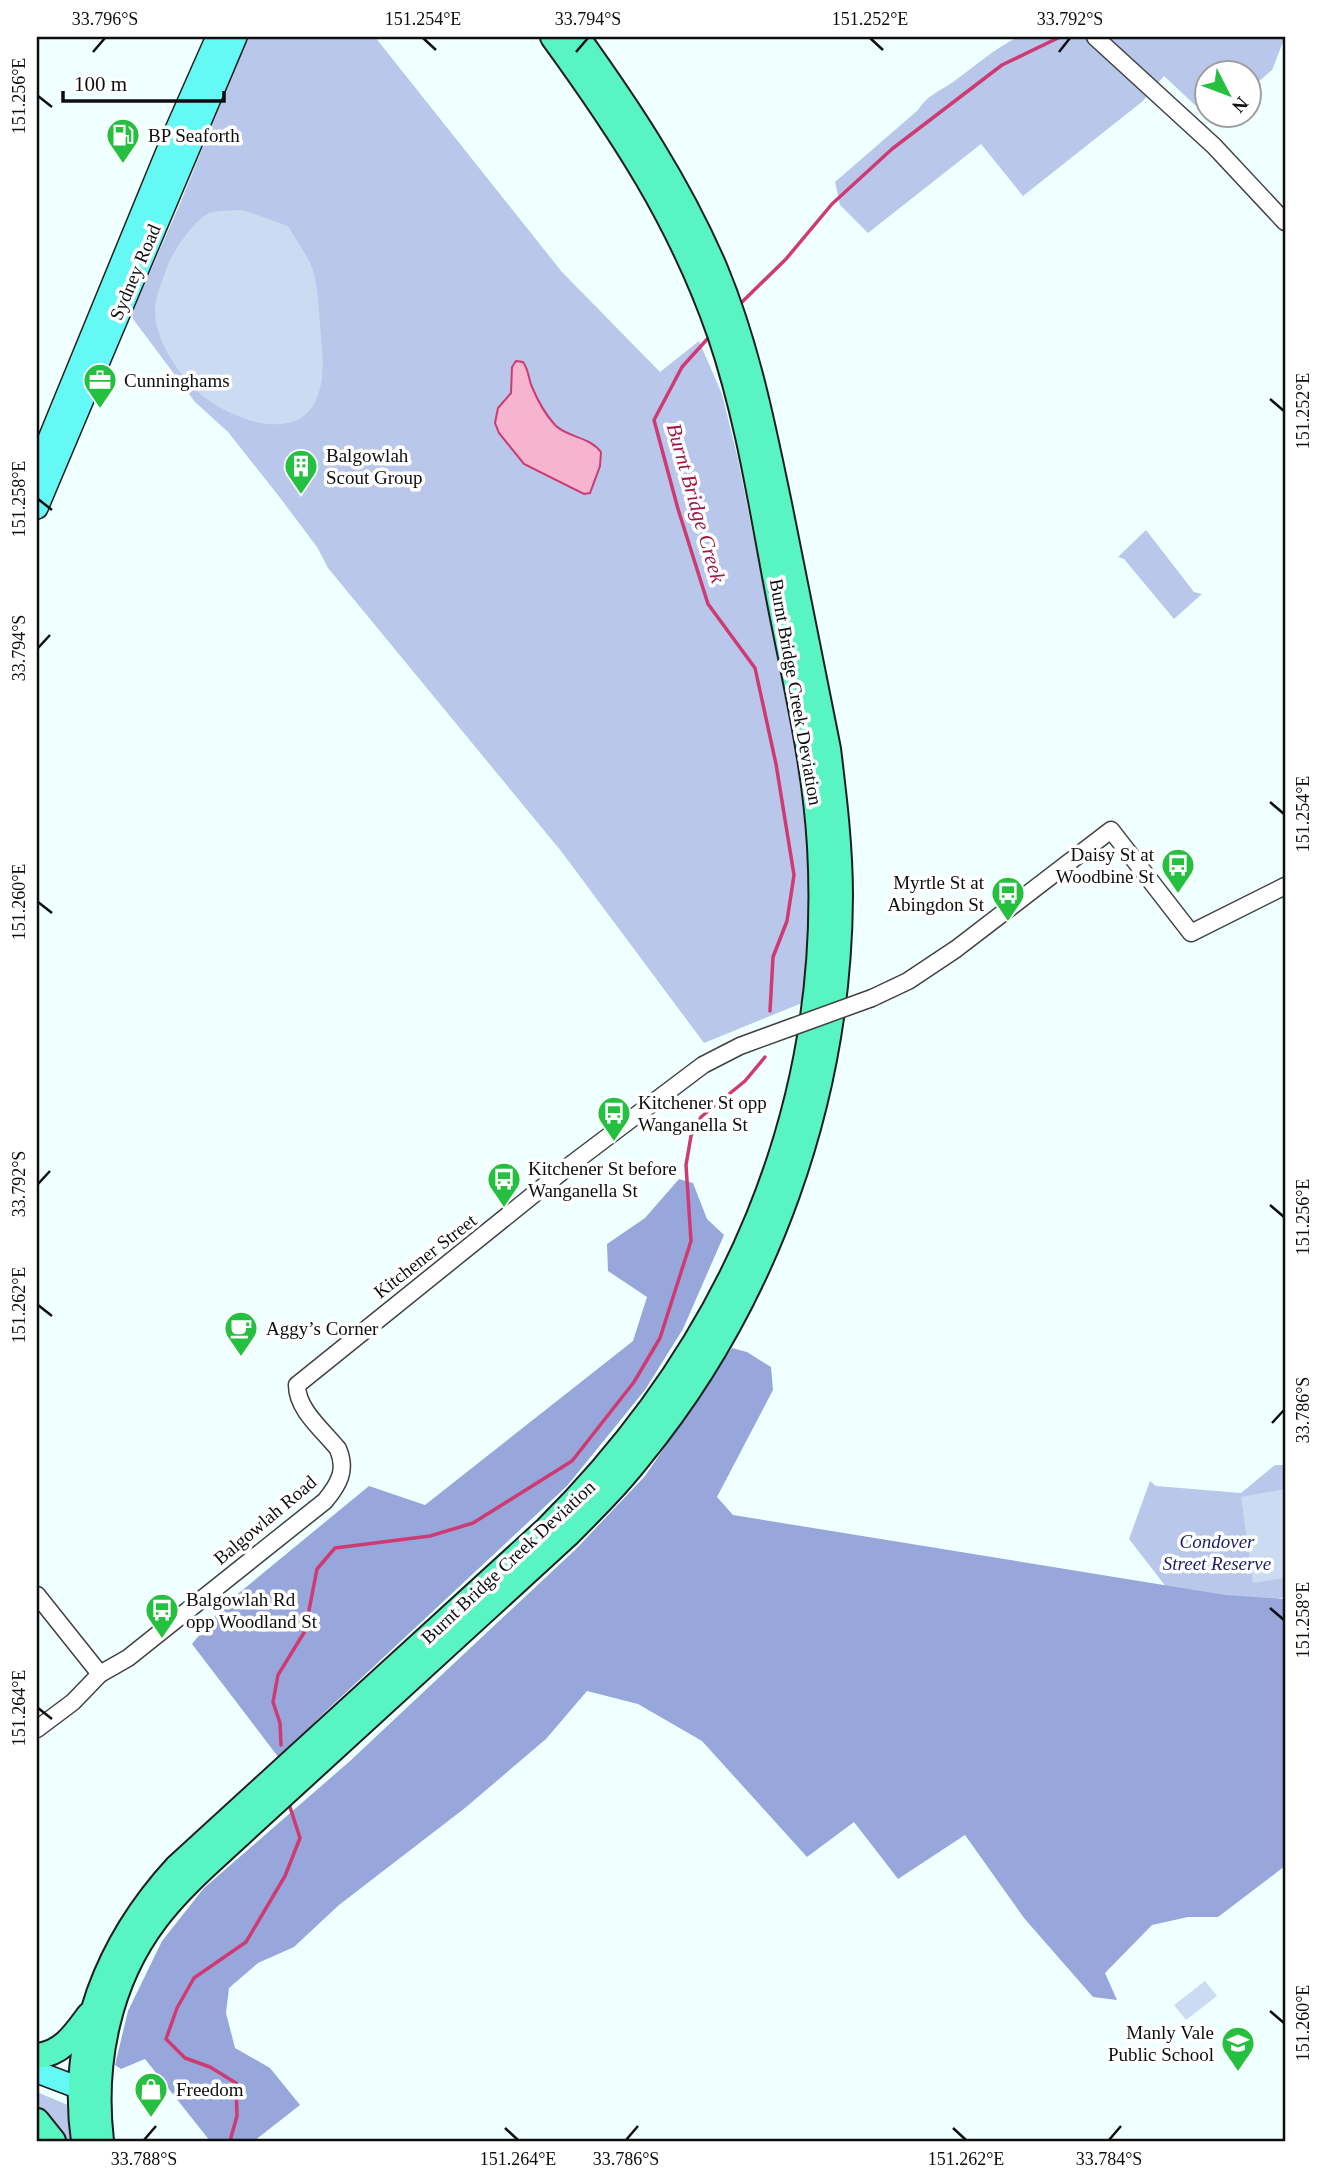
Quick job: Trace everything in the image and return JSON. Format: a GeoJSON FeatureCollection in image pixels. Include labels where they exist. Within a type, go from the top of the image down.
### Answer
{"type":"FeatureCollection","features":[{"type":"Feature","properties":{"kind":"highway","name":"Burnt Bridge Creek Deviation"},"geometry":{"type":"LineString","coordinates":[[87,2097],[110,2014],[129,1964],[154,1921],[215,1857],[522,1577],[611,1490],[640,1456],[702,1369],[734,1314],[773,1232],[805,1141],[822,1069],[838,945],[839,851],[828,749],[761,415],[724,320],[664,205],[611,116],[553,37]]}},
{"type":"Feature","properties":{"kind":"highway","name":"Burnt Bridge Creek Deviation"},"geometry":{"type":"LineString","coordinates":[[84,2141],[87,2097],[86,2036],[105,1974],[130,1926],[153,1893],[177,1867],[547,1529],[596,1479],[628,1440],[661,1398],[703,1333],[738,1265],[772,1182],[796,1101],[814,1004],[819,950],[820,850],[817,809],[806,730],[724,320],[699,234],[674,184],[625,105],[577,37]]}},
{"type":"Feature","properties":{"kind":"highway"},"geometry":{"type":"LineString","coordinates":[[37,2056],[48,2055],[63,2047],[92,2010]]}},
{"type":"Feature","properties":{"kind":"highway"},"geometry":{"type":"LineString","coordinates":[[87,2097],[102,2141]]}},
{"type":"Feature","properties":{"kind":"highway"},"geometry":{"type":"LineString","coordinates":[[37,2121],[53,2141]]}},
{"type":"Feature","properties":{"kind":"main road","name":"Sydney Road"},"geometry":{"type":"LineString","coordinates":[[37,508],[184,135],[217,37]]}},
{"type":"Feature","properties":{"kind":"main road","name":"Sydney Road"},"geometry":{"type":"LineString","coordinates":[[37,468],[184,135],[236,37]]}},
{"type":"Feature","properties":{"kind":"main road"},"geometry":{"type":"LineString","coordinates":[[37,2072],[87,2097]]}},
{"type":"Feature","properties":{"kind":"main road"},"geometry":{"type":"LineString","coordinates":[[37,2086],[87,2097]]}},
{"type":"Feature","properties":{"kind":"street"},"geometry":{"type":"LineString","coordinates":[[1095,37],[1214,146],[1285,222],[1282,229],[1285,235]]}},
{"type":"Feature","properties":{"kind":"street","name":"Kitchener Street"},"geometry":{"type":"LineString","coordinates":[[343,1465],[338,1449],[303,1407],[296,1385],[569,1167],[703,1065],[740,1046],[872,998],[908,981],[974,937],[1111,830],[1191,933],[1285,886]]}},
{"type":"Feature","properties":{"kind":"street","name":"Balgowlah Road"},"geometry":{"type":"LineString","coordinates":[[37,1729],[73,1702],[100,1674],[128,1658],[325,1501],[336,1488],[343,1465]]}},
{"type":"Feature","properties":{"kind":"street"},"geometry":{"type":"LineString","coordinates":[[37,1594],[100,1674]]}},
{"type":"Feature","properties":{"kind":"green space"},"geometry":{"type":"Polygon","coordinates":[[[248,37],[375,37],[562,272],[660,372],[699,341],[722,394],[738,459],[795,746],[812,887],[802,1003],[704,1043],[561,851],[328,568],[317,547],[281,499],[228,432],[195,402],[133,319],[132,313],[248,37]]]}},
{"type":"Feature","properties":{"kind":"green space"},"geometry":{"type":"Polygon","coordinates":[[[1018,37],[1285,37],[1272,70],[1262,79],[1262,60],[1192,60],[1192,102],[1164,76],[1143,101],[1023,196],[981,144],[868,233],[840,205],[835,182],[918,110],[929,97],[1018,37]]]}},
{"type":"Feature","properties":{"kind":"green space"},"geometry":{"type":"Polygon","coordinates":[[[1146,530],[1194,592],[1202,594],[1174,619],[1124,559],[1118,557],[1146,530]]]}},
{"type":"Feature","properties":{"kind":"green space","name":"Condover Street Reserve"},"geometry":{"type":"Polygon","coordinates":[[[1275,1465],[1285,1465],[1285,1597],[1191,1619],[1129,1539],[1150,1481],[1156,1486],[1241,1493],[1275,1465]]]}},
{"type":"Feature","properties":{"kind":"green space"},"geometry":{"type":"Polygon","coordinates":[[[37,2092],[70,2106],[71,2141],[59,2141],[37,2112],[37,2092]]]}},
{"type":"Feature","properties":{"kind":"shaded area"},"geometry":{"type":"Polygon","coordinates":[[[243,210],[288,226],[308,258],[315,278],[323,369],[321,385],[316,400],[306,414],[292,422],[258,422],[240,417],[208,400],[177,368],[166,350],[156,322],[156,302],[161,283],[172,256],[188,232],[209,213],[243,210]]]}},
{"type":"Feature","properties":{"kind":"shaded area"},"geometry":{"type":"Polygon","coordinates":[[[516,361],[525,365],[536,397],[555,425],[591,443],[601,452],[600,466],[590,493],[584,494],[524,464],[499,433],[495,423],[498,408],[511,393],[512,367],[516,361]]]}},
{"type":"Feature","properties":{"kind":"shaded area"},"geometry":{"type":"Polygon","coordinates":[[[679,1179],[693,1183],[707,1219],[724,1235],[683,1329],[645,1390],[567,1486],[279,1758],[192,1644],[223,1606],[369,1486],[425,1505],[633,1341],[647,1297],[608,1271],[607,1244],[645,1218],[679,1179]]]}},
{"type":"Feature","properties":{"kind":"shaded area"},"geometry":{"type":"Polygon","coordinates":[[[732,1348],[747,1352],[771,1367],[773,1390],[717,1497],[733,1515],[1225,1595],[1285,1599],[1285,1866],[1218,1917],[1188,1917],[1152,1925],[1105,1973],[1117,2000],[1093,1997],[1024,1918],[965,1835],[898,1879],[854,1822],[807,1857],[702,1741],[638,1704],[587,1691],[546,1739],[465,1808],[339,1905],[294,1947],[258,1963],[229,1988],[226,2013],[235,2048],[270,2068],[300,2105],[254,2141],[210,2141],[145,2059],[121,2069],[115,2065],[128,2011],[162,1941],[204,1888],[350,1761],[577,1548],[645,1476],[732,1348]]]}},
{"type":"Feature","properties":{"kind":"shaded area"},"geometry":{"type":"Polygon","coordinates":[[[1285,1489],[1285,1578],[1253,1583],[1241,1497],[1285,1489]]]}},
{"type":"Feature","properties":{"kind":"shaded area"},"geometry":{"type":"Polygon","coordinates":[[[1205,1981],[1217,1996],[1186,2020],[1174,2005],[1205,1981]]]}},
{"type":"Feature","properties":{"kind":"waterway","name":"Burnt Bridge Creek"},"geometry":{"type":"LineString","coordinates":[[739,305],[786,259],[832,204],[892,149],[1002,65],[1060,37]]}},
{"type":"Feature","properties":{"kind":"waterway","name":"Burnt Bridge Creek"},"geometry":{"type":"LineString","coordinates":[[710,336],[682,367],[654,420],[708,604],[755,668],[776,764],[794,875],[787,921],[773,957],[770,1011]]}},
{"type":"Feature","properties":{"kind":"waterway","name":"Burnt Bridge Creek"},"geometry":{"type":"LineString","coordinates":[[281,1745],[280,1723],[273,1702],[278,1675],[305,1631],[317,1569],[335,1548],[430,1536],[473,1523],[572,1461],[634,1382],[660,1338],[691,1241],[686,1165],[691,1136],[701,1117],[745,1081],[765,1057]]}},
{"type":"Feature","properties":{"kind":"waterway","name":"Burnt Bridge Creek"},"geometry":{"type":"LineString","coordinates":[[230,2141],[237,2116],[236,2083],[210,2067],[185,2058],[166,2039],[177,2008],[194,1978],[246,1942],[285,1876],[300,1838],[290,1807]]}},
{"type":"Feature","properties":{"kind":"place","name":"BP Seaforth"},"geometry":{"type":"Point","coordinates":[123,165]}},
{"type":"Feature","properties":{"kind":"place","name":"Cunninghams"},"geometry":{"type":"Point","coordinates":[100,410]}},
{"type":"Feature","properties":{"kind":"place","name":"Balgowlah Scout Group"},"geometry":{"type":"Point","coordinates":[301,496]}},
{"type":"Feature","properties":{"kind":"place","name":"Daisy St at Woodbine St"},"geometry":{"type":"Point","coordinates":[1178,895]}},
{"type":"Feature","properties":{"kind":"place","name":"Myrtle St at Abingdon St"},"geometry":{"type":"Point","coordinates":[1008,923]}},
{"type":"Feature","properties":{"kind":"place","name":"Kitchener St opp Wanganella St"},"geometry":{"type":"Point","coordinates":[614,1143]}},
{"type":"Feature","properties":{"kind":"place","name":"Kitchener St before Wanganella St"},"geometry":{"type":"Point","coordinates":[504,1209]}},
{"type":"Feature","properties":{"kind":"place","name":"Aggy’s Corner"},"geometry":{"type":"Point","coordinates":[241,1358]}},
{"type":"Feature","properties":{"kind":"place","name":"Balgowlah Rd opp Woodland St"},"geometry":{"type":"Point","coordinates":[162,1640]}},
{"type":"Feature","properties":{"kind":"place","name":"Manly Vale Public School"},"geometry":{"type":"Point","coordinates":[1238,2073]}},
{"type":"Feature","properties":{"kind":"place","name":"Freedom"},"geometry":{"type":"Point","coordinates":[151,2119]}}]}
